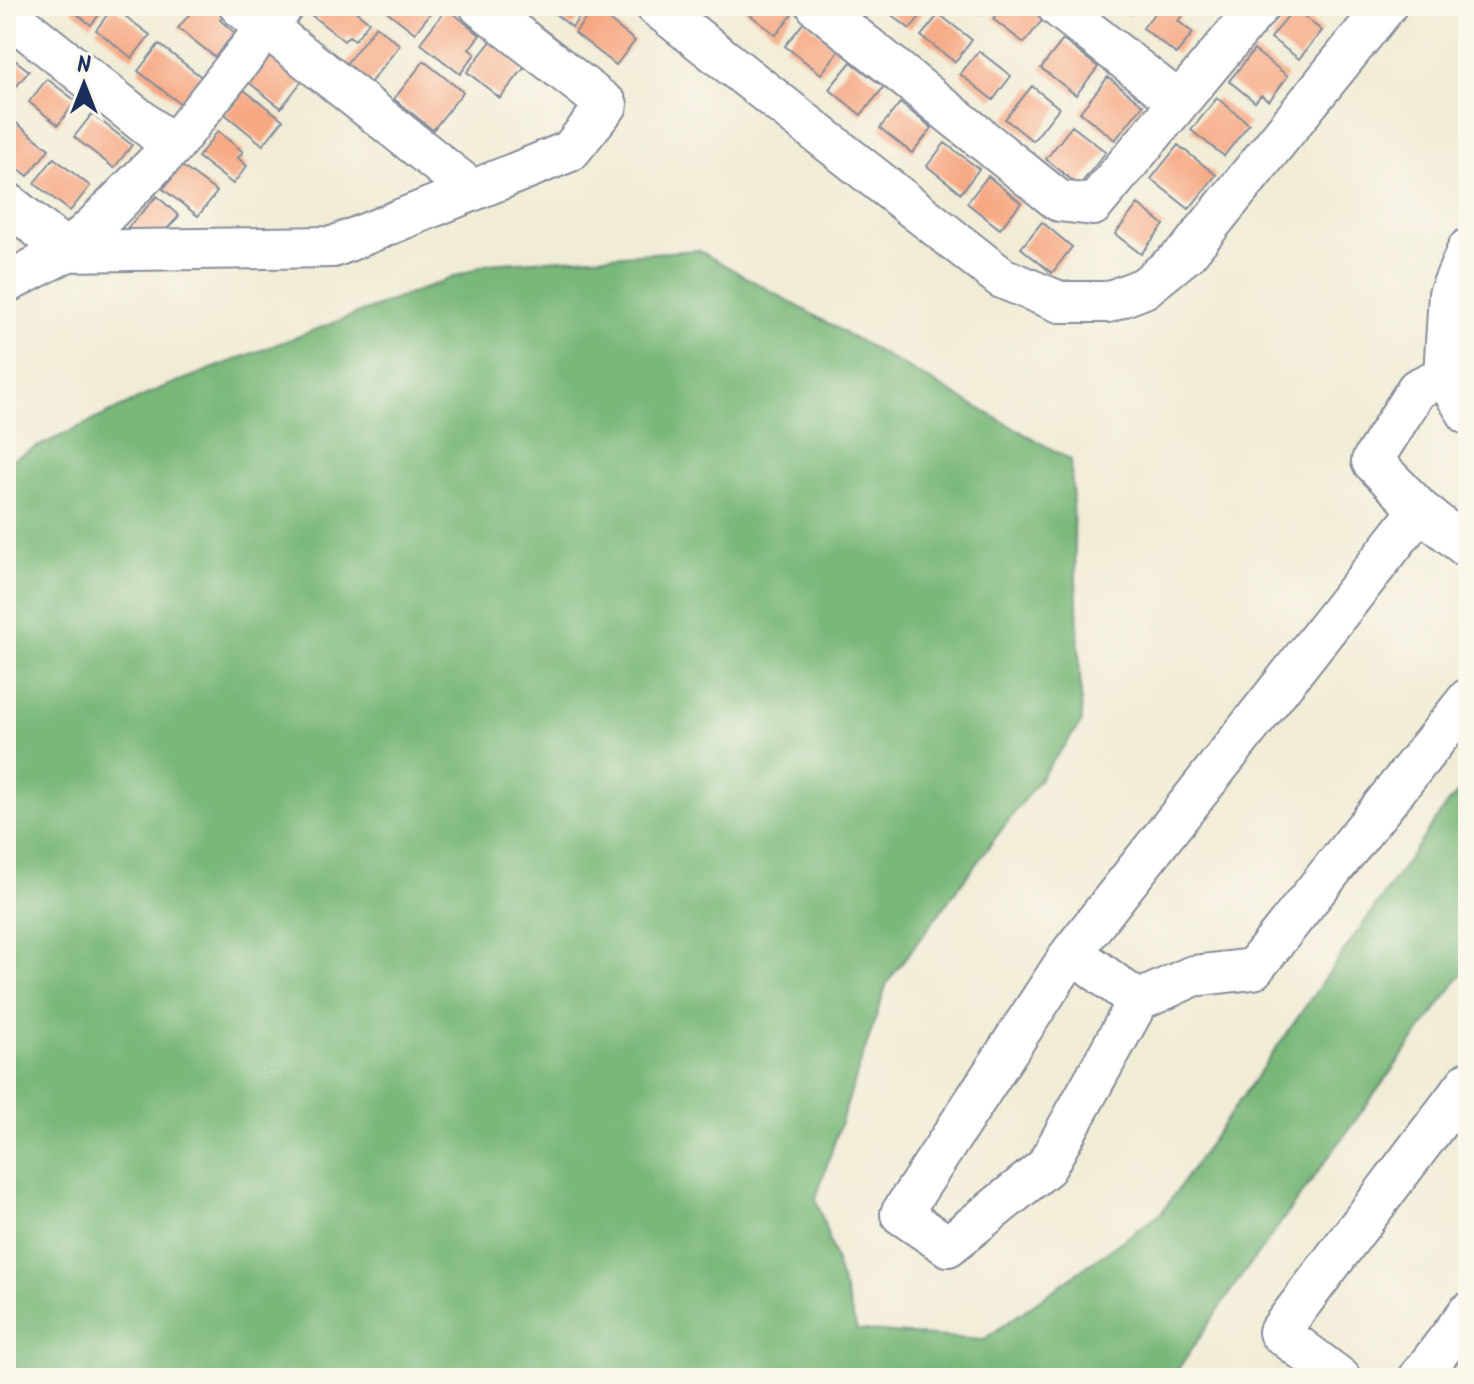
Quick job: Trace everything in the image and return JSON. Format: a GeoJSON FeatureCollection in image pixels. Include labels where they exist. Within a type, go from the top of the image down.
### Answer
{"type":"FeatureCollection","features":[{"type":"Feature","properties":{"kind":"street"},"geometry":{"type":"LineString","coordinates":[[6,202],[67,251],[333,247],[570,151],[607,105],[480,6]]}},
{"type":"Feature","properties":{"kind":"street"},"geometry":{"type":"LineString","coordinates":[[656,6],[1002,278],[1060,302],[1108,302],[1144,288],[1187,253],[1386,6]]}},
{"type":"Feature","properties":{"kind":"street"},"geometry":{"type":"LineString","coordinates":[[817,6],[1059,201],[1093,205],[1259,6]]}},
{"type":"Feature","properties":{"kind":"street"},"geometry":{"type":"LineString","coordinates":[[1057,6],[1179,102]]}},
{"type":"Feature","properties":{"kind":"street"},"geometry":{"type":"LineString","coordinates":[[6,13],[173,146]]}},
{"type":"Feature","properties":{"kind":"street"},"geometry":{"type":"LineString","coordinates":[[6,283],[67,251],[173,146],[263,13],[472,190]]}},
{"type":"Feature","properties":{"kind":"street"},"geometry":{"type":"LineString","coordinates":[[1468,249],[1449,294],[1444,376],[1468,414]]}},
{"type":"Feature","properties":{"kind":"street"},"geometry":{"type":"LineString","coordinates":[[1444,376],[1417,389],[1372,461],[1420,510],[1468,548]]}},
{"type":"Feature","properties":{"kind":"street"},"geometry":{"type":"LineString","coordinates":[[1420,510],[1072,952],[901,1214],[948,1246],[1046,1167],[1138,1001],[1193,976],[1253,969],[1468,699]]}},
{"type":"Feature","properties":{"kind":"street"},"geometry":{"type":"LineString","coordinates":[[1072,952],[1138,1001]]}},
{"type":"Feature","properties":{"kind":"street"},"geometry":{"type":"LineString","coordinates":[[1340,1378],[1279,1332],[1468,1082]]}},
{"type":"Feature","properties":{"kind":"street"},"geometry":{"type":"LineString","coordinates":[[1419,1378],[1468,1313]]}},
{"type":"Feature","properties":{"kind":"green space"},"geometry":{"type":"Polygon","coordinates":[[[698,250],[1071,460],[1082,722],[887,983],[816,1198],[857,1330],[983,1340],[1161,1213],[1447,804],[1468,783],[1468,966],[1233,1288],[1172,1378],[6,1378],[6,462],[159,389],[488,264],[698,250]]]}},
{"type":"Feature","properties":{"kind":"building"},"geometry":{"type":"Polygon","coordinates":[[[67,6],[106,6],[91,25],[67,6]]]}},
{"type":"Feature","properties":{"kind":"building"},"geometry":{"type":"Polygon","coordinates":[[[196,6],[212,6],[224,15],[220,20],[235,33],[215,57],[178,28],[196,6]]]}},
{"type":"Feature","properties":{"kind":"building"},"geometry":{"type":"Polygon","coordinates":[[[308,6],[349,6],[369,22],[355,40],[349,36],[344,41],[305,10],[308,6]]]}},
{"type":"Feature","properties":{"kind":"building"},"geometry":{"type":"Polygon","coordinates":[[[380,6],[436,6],[415,33],[380,6]]]}},
{"type":"Feature","properties":{"kind":"building"},"geometry":{"type":"Polygon","coordinates":[[[545,6],[588,6],[572,27],[545,6]]]}},
{"type":"Feature","properties":{"kind":"building"},"geometry":{"type":"Polygon","coordinates":[[[739,6],[789,6],[795,11],[776,35],[739,6]]]}},
{"type":"Feature","properties":{"kind":"building"},"geometry":{"type":"Polygon","coordinates":[[[880,6],[928,6],[910,29],[880,6]]]}},
{"type":"Feature","properties":{"kind":"building"},"geometry":{"type":"Polygon","coordinates":[[[971,6],[991,6],[983,15],[971,6]]]}},
{"type":"Feature","properties":{"kind":"building"},"geometry":{"type":"Polygon","coordinates":[[[1004,6],[1029,6],[1044,18],[1024,43],[993,19],[1004,6]]]}},
{"type":"Feature","properties":{"kind":"building"},"geometry":{"type":"Polygon","coordinates":[[[1120,6],[1137,6],[1130,14],[1120,6]]]}},
{"type":"Feature","properties":{"kind":"building"},"geometry":{"type":"Polygon","coordinates":[[[1160,6],[1176,6],[1185,12],[1178,21],[1193,33],[1176,54],[1143,28],[1160,6]]]}},
{"type":"Feature","properties":{"kind":"building"},"geometry":{"type":"Polygon","coordinates":[[[113,7],[150,35],[132,58],[96,30],[113,7]]]}},
{"type":"Feature","properties":{"kind":"building"},"geometry":{"type":"Polygon","coordinates":[[[447,8],[480,35],[469,49],[475,54],[460,74],[420,43],[447,8]]]}},
{"type":"Feature","properties":{"kind":"building"},"geometry":{"type":"Polygon","coordinates":[[[594,8],[635,41],[616,65],[575,33],[594,8]]]}},
{"type":"Feature","properties":{"kind":"building"},"geometry":{"type":"Polygon","coordinates":[[[1294,8],[1322,31],[1299,59],[1271,38],[1294,8]]]}},
{"type":"Feature","properties":{"kind":"building"},"geometry":{"type":"Polygon","coordinates":[[[939,14],[972,40],[955,62],[921,36],[939,14]]]}},
{"type":"Feature","properties":{"kind":"building"},"geometry":{"type":"Polygon","coordinates":[[[805,21],[840,49],[821,74],[785,46],[805,21]]]}},
{"type":"Feature","properties":{"kind":"building"},"geometry":{"type":"Polygon","coordinates":[[[376,26],[400,45],[366,88],[342,69],[376,26]]]}},
{"type":"Feature","properties":{"kind":"building"},"geometry":{"type":"Polygon","coordinates":[[[492,40],[525,67],[500,98],[467,72],[492,40]]]}},
{"type":"Feature","properties":{"kind":"building"},"geometry":{"type":"Polygon","coordinates":[[[1063,40],[1098,67],[1076,95],[1041,68],[1063,40]]]}},
{"type":"Feature","properties":{"kind":"building"},"geometry":{"type":"Polygon","coordinates":[[[159,44],[204,79],[183,106],[138,71],[159,44]]]}},
{"type":"Feature","properties":{"kind":"building"},"geometry":{"type":"Polygon","coordinates":[[[1254,50],[1288,76],[1269,101],[1261,95],[1255,102],[1229,81],[1254,50]]]}},
{"type":"Feature","properties":{"kind":"building"},"geometry":{"type":"Polygon","coordinates":[[[979,51],[1011,76],[993,100],[960,74],[979,51]]]}},
{"type":"Feature","properties":{"kind":"building"},"geometry":{"type":"Polygon","coordinates":[[[6,53],[29,71],[8,97],[6,96],[6,53]]]}},
{"type":"Feature","properties":{"kind":"building"},"geometry":{"type":"Polygon","coordinates":[[[268,54],[302,81],[281,108],[247,81],[268,54]]]}},
{"type":"Feature","properties":{"kind":"building"},"geometry":{"type":"Polygon","coordinates":[[[424,61],[463,92],[433,130],[394,99],[424,61]]]}},
{"type":"Feature","properties":{"kind":"building"},"geometry":{"type":"Polygon","coordinates":[[[851,62],[884,87],[861,115],[829,89],[851,62]]]}},
{"type":"Feature","properties":{"kind":"building"},"geometry":{"type":"Polygon","coordinates":[[[1108,77],[1143,105],[1115,140],[1080,112],[1108,77]]]}},
{"type":"Feature","properties":{"kind":"building"},"geometry":{"type":"Polygon","coordinates":[[[47,79],[76,101],[58,125],[29,102],[47,79]]]}},
{"type":"Feature","properties":{"kind":"building"},"geometry":{"type":"Polygon","coordinates":[[[1032,86],[1059,108],[1033,141],[1005,119],[1032,86]]]}},
{"type":"Feature","properties":{"kind":"building"},"geometry":{"type":"Polygon","coordinates":[[[244,90],[283,120],[263,145],[225,114],[244,90]]]}},
{"type":"Feature","properties":{"kind":"building"},"geometry":{"type":"Polygon","coordinates":[[[1217,98],[1249,124],[1224,156],[1191,130],[1217,98]]]}},
{"type":"Feature","properties":{"kind":"building"},"geometry":{"type":"Polygon","coordinates":[[[900,103],[932,128],[912,153],[880,128],[900,103]]]}},
{"type":"Feature","properties":{"kind":"building"},"geometry":{"type":"Polygon","coordinates":[[[92,114],[132,145],[114,168],[74,137],[92,114]]]}},
{"type":"Feature","properties":{"kind":"building"},"geometry":{"type":"Polygon","coordinates":[[[15,122],[49,149],[28,176],[6,159],[6,134],[15,122]]]}},
{"type":"Feature","properties":{"kind":"building"},"geometry":{"type":"Polygon","coordinates":[[[1072,126],[1106,152],[1079,186],[1046,159],[1072,126]]]}},
{"type":"Feature","properties":{"kind":"building"},"geometry":{"type":"Polygon","coordinates":[[[218,131],[243,152],[238,158],[247,166],[233,184],[198,157],[218,131]]]}},
{"type":"Feature","properties":{"kind":"building"},"geometry":{"type":"Polygon","coordinates":[[[945,143],[979,169],[961,193],[927,166],[945,143]]]}},
{"type":"Feature","properties":{"kind":"building"},"geometry":{"type":"Polygon","coordinates":[[[1178,145],[1216,175],[1189,209],[1151,179],[1178,145]]]}},
{"type":"Feature","properties":{"kind":"building"},"geometry":{"type":"Polygon","coordinates":[[[54,158],[90,186],[70,211],[34,183],[54,158]]]}},
{"type":"Feature","properties":{"kind":"building"},"geometry":{"type":"Polygon","coordinates":[[[182,166],[217,192],[198,216],[163,189],[182,166]]]}},
{"type":"Feature","properties":{"kind":"building"},"geometry":{"type":"Polygon","coordinates":[[[988,176],[1021,203],[1000,229],[967,203],[988,176]]]}},
{"type":"Feature","properties":{"kind":"building"},"geometry":{"type":"Polygon","coordinates":[[[157,196],[179,216],[149,248],[121,235],[157,196]]]}},
{"type":"Feature","properties":{"kind":"building"},"geometry":{"type":"Polygon","coordinates":[[[1138,204],[1164,225],[1141,254],[1115,234],[1138,204]]]}},
{"type":"Feature","properties":{"kind":"building"},"geometry":{"type":"Polygon","coordinates":[[[1042,222],[1072,247],[1052,273],[1021,248],[1042,222]]]}}]}
